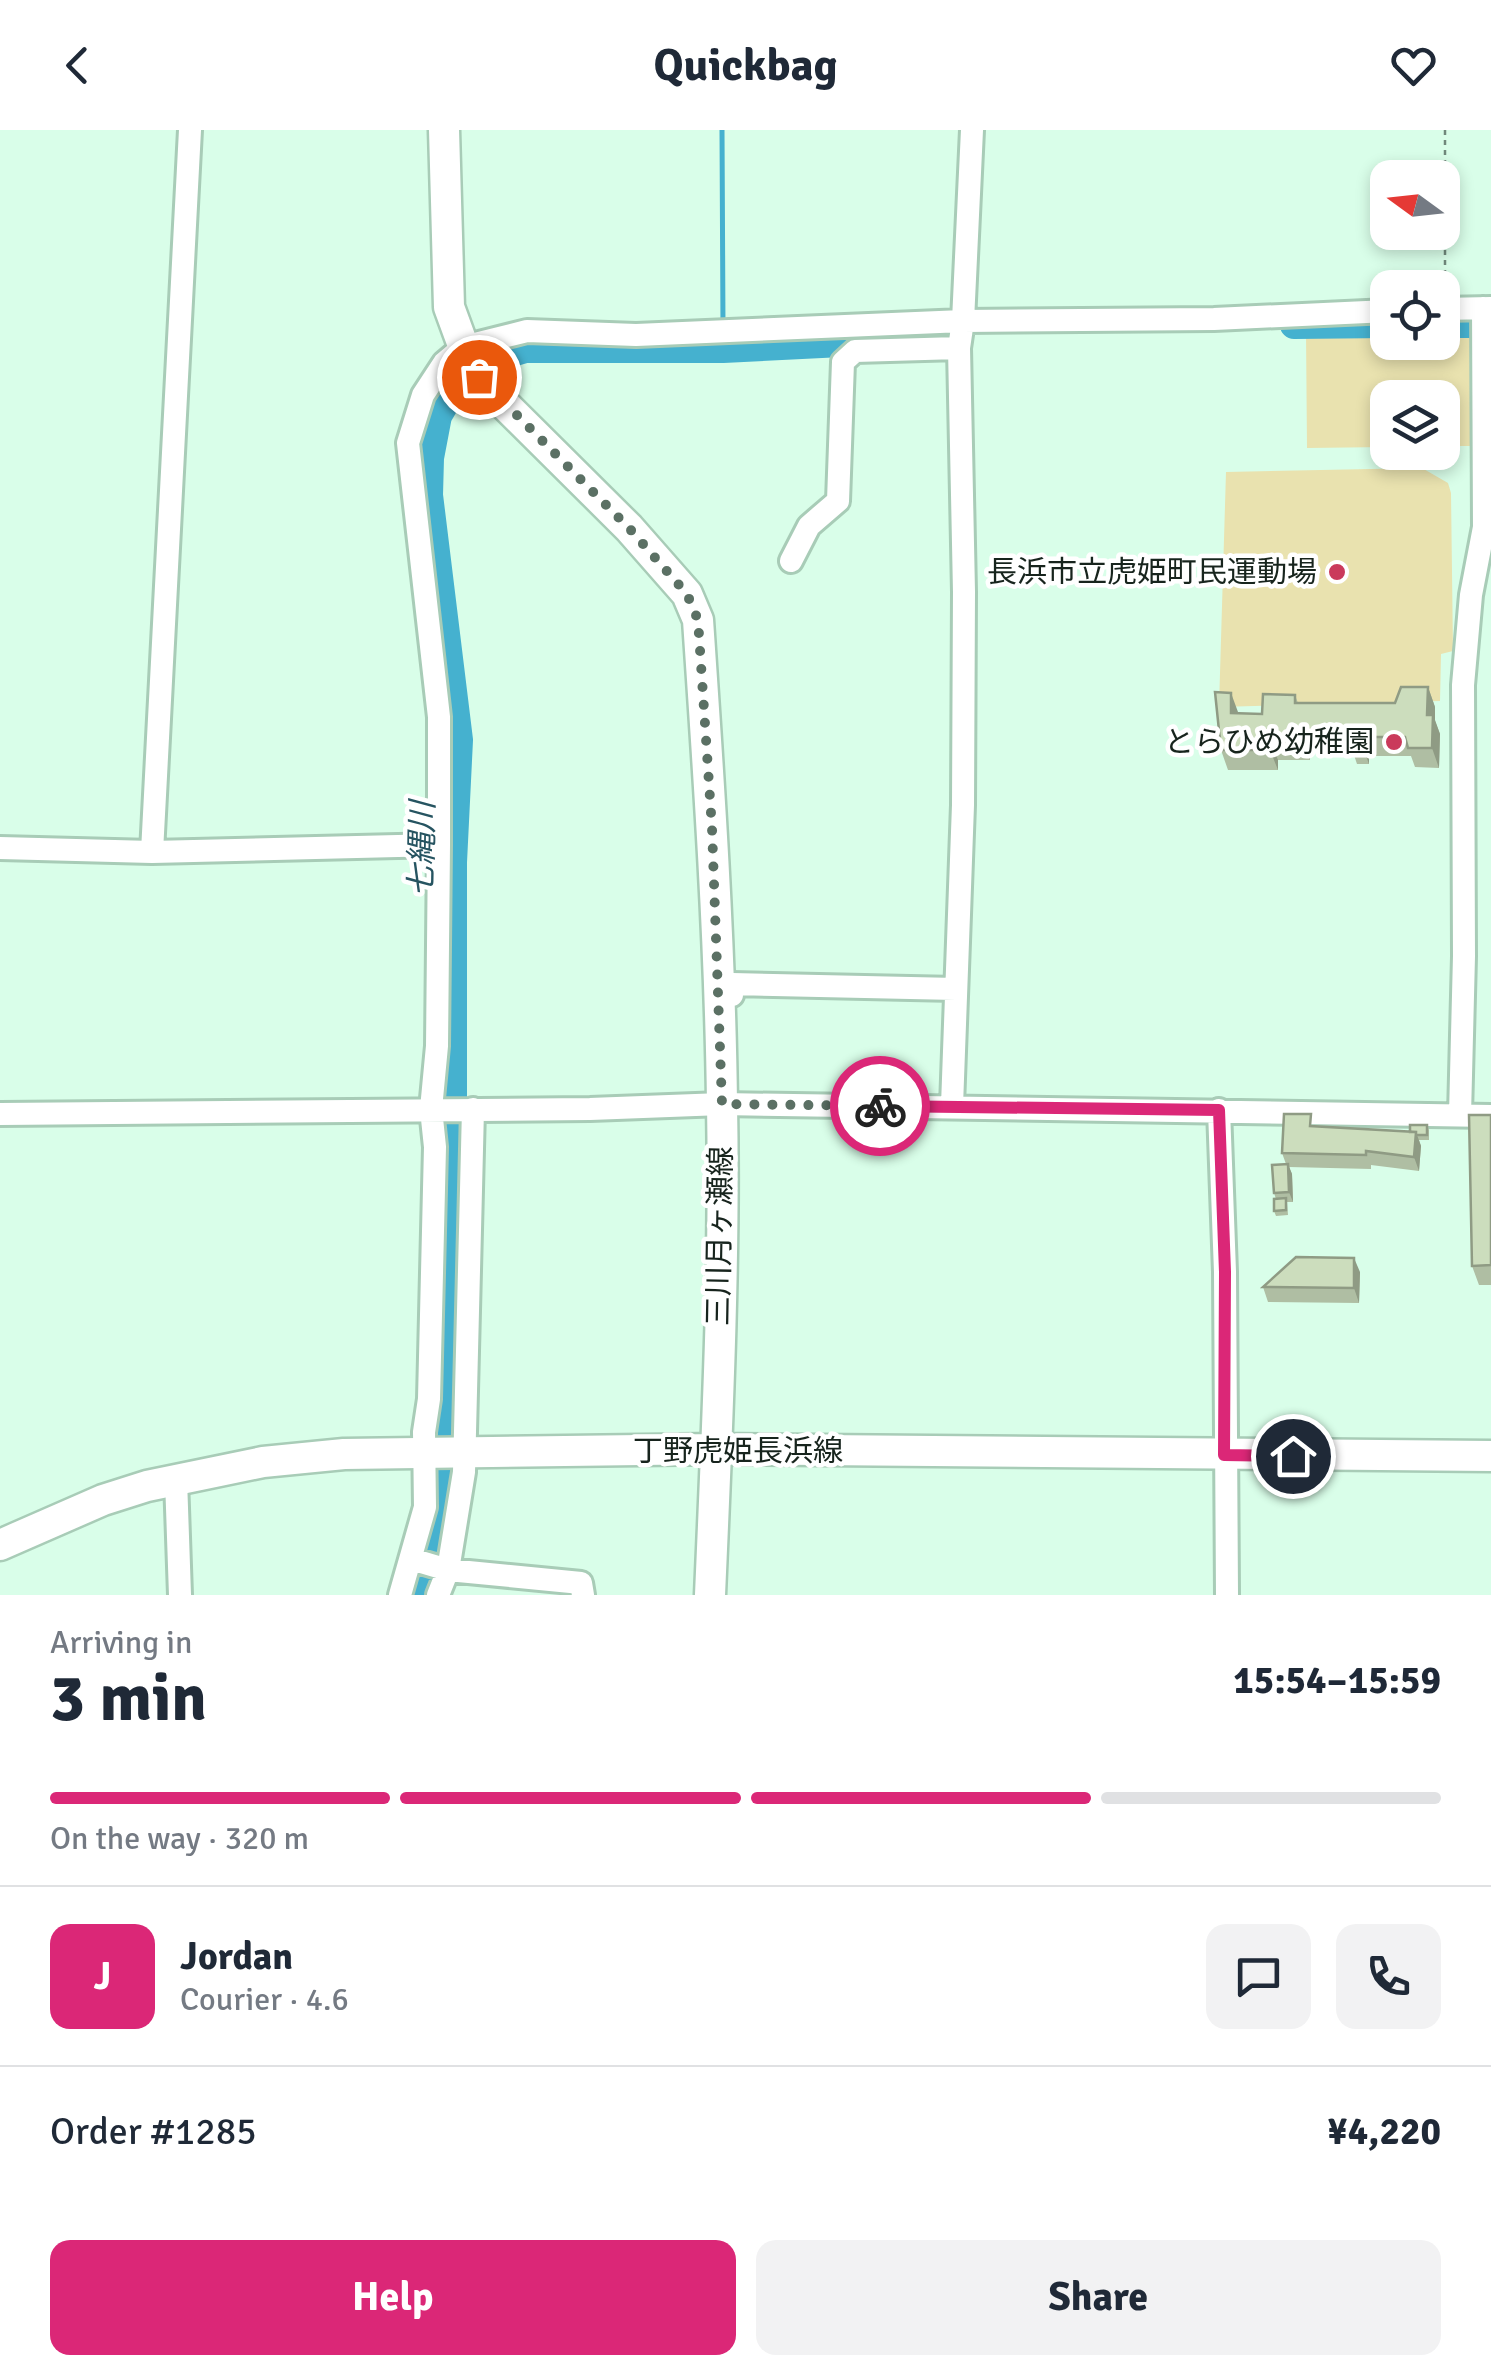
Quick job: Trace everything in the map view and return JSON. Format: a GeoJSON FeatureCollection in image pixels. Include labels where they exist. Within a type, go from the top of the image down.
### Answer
{"type":"FeatureCollection","features":[{"type":"Feature","properties":{"kind":"main road","name":"三川月ヶ瀬線"},"geometry":{"type":"LineString","coordinates":[[444,130],[448,308],[470,361],[629,528],[687,594],[698,620],[712,828],[722,1104],[717,1449],[710,1595]]}},
{"type":"Feature","properties":{"kind":"main road","name":"丁野虎姫長浜線"},"geometry":{"type":"LineString","coordinates":[[0,1544],[102,1500],[176,1479],[279,1460],[344,1454],[717,1449],[1491,1456]]}},
{"type":"Feature","properties":{"kind":"street"},"geometry":{"type":"LineString","coordinates":[[152,852],[190,130]]}},
{"type":"Feature","properties":{"kind":"street"},"geometry":{"type":"LineString","coordinates":[[952,1106],[963,804],[959,348],[964,321],[972,130]]}},
{"type":"Feature","properties":{"kind":"street"},"geometry":{"type":"LineString","coordinates":[[400,1595],[426,1508],[439,844],[439,716],[408,443],[423,395],[444,363],[470,361],[527,331],[636,336],[964,321],[1214,319],[1370,312]]}},
{"type":"Feature","properties":{"kind":"street"},"geometry":{"type":"LineString","coordinates":[[1460,312],[1485,316],[1486,433],[1486,553],[1471,595],[1474,636],[1464,685],[1460,1115]]}},
{"type":"Feature","properties":{"kind":"street"},"geometry":{"type":"LineString","coordinates":[[791,561],[809,526],[838,500],[843,362],[855,351],[959,348]]}},
{"type":"Feature","properties":{"kind":"street"},"geometry":{"type":"LineString","coordinates":[[0,848],[152,852],[439,844]]}},
{"type":"Feature","properties":{"kind":"street"},"geometry":{"type":"LineString","coordinates":[[718,995],[732,995],[732,984],[956,989]]}},
{"type":"Feature","properties":{"kind":"street"},"geometry":{"type":"LineString","coordinates":[[0,1114],[722,1104],[1491,1116]]}},
{"type":"Feature","properties":{"kind":"street"},"geometry":{"type":"LineString","coordinates":[[438,1595],[448,1570],[462,1454],[473,1109]]}},
{"type":"Feature","properties":{"kind":"street"},"geometry":{"type":"LineString","coordinates":[[1219,1110],[1225,1272],[1227,1595]]}},
{"type":"Feature","properties":{"kind":"street"},"geometry":{"type":"LineString","coordinates":[[176,1479],[180,1595]]}},
{"type":"Feature","properties":{"kind":"street"},"geometry":{"type":"LineString","coordinates":[[411,1559],[448,1570],[581,1582],[583,1595]]}},
{"type":"Feature","properties":{"kind":"path"},"geometry":{"type":"LineString","coordinates":[[1444,270],[1445,130]]}},
{"type":"Feature","properties":{"kind":"shaded area"},"geometry":{"type":"Polygon","coordinates":[[[1460,331],[1469,331],[1473,335],[1474,446],[1460,446],[1460,380],[1370,380],[1370,447],[1307,448],[1306,332],[1370,332],[1370,360],[1460,360],[1460,331]]]}},
{"type":"Feature","properties":{"kind":"shaded area","name":"長浜市立虎姫町民運動場"},"geometry":{"type":"Polygon","coordinates":[[[1425,470],[1448,483],[1453,651],[1441,654],[1440,701],[1219,707],[1226,472],[1425,470]]]}},
{"type":"Feature","properties":{"kind":"building"},"geometry":{"type":"Polygon","coordinates":[[[1401,687],[1428,687],[1427,715],[1433,715],[1432,748],[1408,748],[1405,737],[1362,737],[1362,745],[1350,745],[1350,730],[1303,730],[1303,741],[1270,741],[1270,750],[1221,750],[1215,692],[1231,693],[1231,713],[1262,714],[1263,694],[1295,695],[1295,703],[1395,703],[1401,687]]]}},
{"type":"Feature","properties":{"kind":"building"},"geometry":{"type":"Polygon","coordinates":[[[1284,1114],[1311,1114],[1310,1126],[1416,1132],[1414,1157],[1366,1151],[1366,1155],[1282,1153],[1284,1114]]]}},
{"type":"Feature","properties":{"kind":"building"},"geometry":{"type":"Polygon","coordinates":[[[1469,1115],[1491,1115],[1491,1265],[1472,1266],[1469,1115]]]}},
{"type":"Feature","properties":{"kind":"building"},"geometry":{"type":"Polygon","coordinates":[[[1410,1125],[1427,1125],[1427,1135],[1410,1132],[1410,1125]]]}},
{"type":"Feature","properties":{"kind":"building"},"geometry":{"type":"Polygon","coordinates":[[[1288,1164],[1289,1192],[1274,1193],[1272,1165],[1288,1164]]]}},
{"type":"Feature","properties":{"kind":"building"},"geometry":{"type":"Polygon","coordinates":[[[1286,1198],[1286,1210],[1274,1211],[1274,1199],[1286,1198]]]}},
{"type":"Feature","properties":{"kind":"building"},"geometry":{"type":"Polygon","coordinates":[[[1296,1257],[1354,1258],[1354,1288],[1263,1287],[1296,1257]]]}},
{"type":"Feature","properties":{"kind":"waterway","name":"七縄川"},"geometry":{"type":"LineString","coordinates":[[722,130],[723,327]]}},
{"type":"Feature","properties":{"kind":"waterway"},"geometry":{"type":"LineString","coordinates":[[1294,325],[1370,324]]}},
{"type":"Feature","properties":{"kind":"waterway"},"geometry":{"type":"LineString","coordinates":[[1460,324],[1491,324]]}},
{"type":"Feature","properties":{"kind":"waterway","name":"七縄川"},"geometry":{"type":"LineString","coordinates":[[420,1595],[446,1491],[453,1223],[453,862],[459,740],[429,495],[430,458],[438,416],[458,382],[488,360],[525,349],[723,349],[882,341]]}},
{"type":"Feature","properties":{"kind":"way so far"},"geometry":{"type":"LineString","coordinates":[[479,377],[629,528],[687,594],[698,620],[712,828],[722,1104],[880,1106]]}},
{"type":"Feature","properties":{"kind":"place","name":"長浜市立虎姫町民運動場"},"geometry":{"type":"Point","coordinates":[1337,572]}},
{"type":"Feature","properties":{"kind":"place","name":"とらひめ幼稚園"},"geometry":{"type":"Point","coordinates":[1394,742]}},
{"type":"Feature","properties":{"kind":"route"},"geometry":{"type":"LineString","coordinates":[[880,1106],[1219,1110],[1225,1272],[1224,1455],[1293,1456]]}}]}
